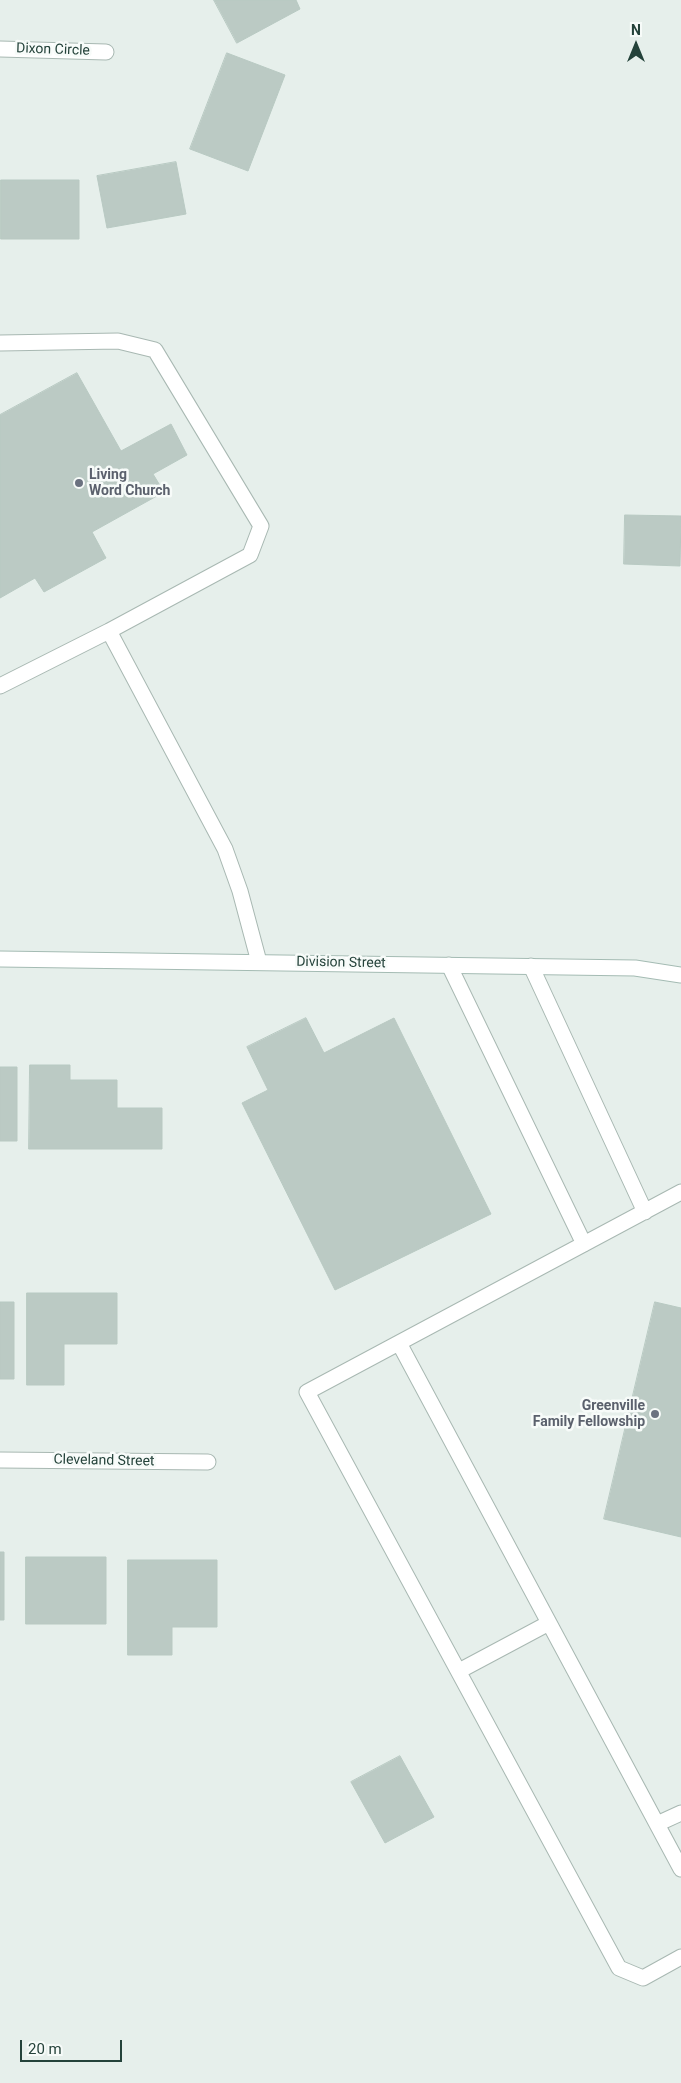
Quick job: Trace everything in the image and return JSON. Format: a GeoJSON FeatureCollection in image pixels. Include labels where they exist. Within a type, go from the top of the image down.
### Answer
{"type":"FeatureCollection","features":[{"type":"Feature","properties":{"kind":"street","name":"Dixon Circle"},"geometry":{"type":"LineString","coordinates":[[0,49],[106,52]]}},
{"type":"Feature","properties":{"kind":"street"},"geometry":{"type":"LineString","coordinates":[[0,343],[118,342],[155,350],[261,526],[250,555],[0,686]]}},
{"type":"Feature","properties":{"kind":"street"},"geometry":{"type":"LineString","coordinates":[[108,631],[225,848],[240,891],[259,962]]}},
{"type":"Feature","properties":{"kind":"street","name":"Division Street"},"geometry":{"type":"LineString","coordinates":[[0,959],[635,968],[681,975]]}},
{"type":"Feature","properties":{"kind":"street"},"geometry":{"type":"LineString","coordinates":[[449,965],[584,1244]]}},
{"type":"Feature","properties":{"kind":"street"},"geometry":{"type":"LineString","coordinates":[[531,966],[645,1212]]}},
{"type":"Feature","properties":{"kind":"street"},"geometry":{"type":"LineString","coordinates":[[635,968],[681,968]]}},
{"type":"Feature","properties":{"kind":"street"},"geometry":{"type":"LineString","coordinates":[[681,1192],[307,1392],[619,1968],[644,1978],[681,1957]]}},
{"type":"Feature","properties":{"kind":"street"},"geometry":{"type":"LineString","coordinates":[[399,1343],[681,1869]]}},
{"type":"Feature","properties":{"kind":"street","name":"Cleveland Street"},"geometry":{"type":"LineString","coordinates":[[0,1460],[208,1462]]}},
{"type":"Feature","properties":{"kind":"street"},"geometry":{"type":"LineString","coordinates":[[459,1671],[549,1623]]}},
{"type":"Feature","properties":{"kind":"street"},"geometry":{"type":"LineString","coordinates":[[657,1824],[681,1813]]}},
{"type":"Feature","properties":{"kind":"building"},"geometry":{"type":"Polygon","coordinates":[[[214,0],[296,0],[300,9],[237,43],[214,0]]]}},
{"type":"Feature","properties":{"kind":"building"},"geometry":{"type":"Polygon","coordinates":[[[227,53],[285,75],[248,171],[190,149],[227,53]]]}},
{"type":"Feature","properties":{"kind":"building"},"geometry":{"type":"Polygon","coordinates":[[[176,162],[186,214],[107,228],[97,176],[176,162]]]}},
{"type":"Feature","properties":{"kind":"building"},"geometry":{"type":"Polygon","coordinates":[[[1,180],[79,180],[79,239],[1,239],[1,180]]]}},
{"type":"Feature","properties":{"kind":"building","name":"Living Word Church"},"geometry":{"type":"Polygon","coordinates":[[[77,373],[121,451],[171,424],[187,455],[153,474],[164,492],[92,532],[106,558],[44,592],[35,578],[0,598],[0,415],[77,373]]]}},
{"type":"Feature","properties":{"kind":"building"},"geometry":{"type":"Polygon","coordinates":[[[625,515],[681,516],[680,566],[624,564],[625,515]]]}},
{"type":"Feature","properties":{"kind":"building"},"geometry":{"type":"Polygon","coordinates":[[[306,1018],[324,1053],[394,1018],[491,1214],[335,1290],[242,1103],[268,1090],[247,1047],[306,1018]]]}},
{"type":"Feature","properties":{"kind":"building"},"geometry":{"type":"Polygon","coordinates":[[[30,1065],[70,1065],[70,1080],[117,1080],[117,1108],[162,1108],[162,1149],[29,1149],[30,1065]]]}},
{"type":"Feature","properties":{"kind":"building"},"geometry":{"type":"Polygon","coordinates":[[[0,1067],[17,1067],[17,1141],[0,1141],[0,1067]]]}},
{"type":"Feature","properties":{"kind":"building"},"geometry":{"type":"Polygon","coordinates":[[[27,1293],[117,1293],[117,1344],[64,1344],[64,1385],[27,1385],[27,1293]]]}},
{"type":"Feature","properties":{"kind":"building"},"geometry":{"type":"Polygon","coordinates":[[[0,1302],[14,1302],[14,1379],[0,1379],[0,1302]]]}},
{"type":"Feature","properties":{"kind":"building","name":"Greenville Family Fellowship"},"geometry":{"type":"Polygon","coordinates":[[[655,1302],[681,1308],[681,1537],[604,1519],[655,1302]]]}},
{"type":"Feature","properties":{"kind":"building"},"geometry":{"type":"Polygon","coordinates":[[[0,1552],[4,1552],[4,1620],[0,1620],[0,1552]]]}},
{"type":"Feature","properties":{"kind":"building"},"geometry":{"type":"Polygon","coordinates":[[[26,1557],[106,1557],[106,1624],[26,1624],[26,1557]]]}},
{"type":"Feature","properties":{"kind":"building"},"geometry":{"type":"Polygon","coordinates":[[[128,1560],[217,1560],[217,1627],[172,1627],[172,1655],[128,1655],[128,1560]]]}},
{"type":"Feature","properties":{"kind":"building"},"geometry":{"type":"Polygon","coordinates":[[[400,1756],[434,1817],[385,1843],[351,1782],[400,1756]]]}},
{"type":"Feature","properties":{"kind":"place","name":"Living Word Church"},"geometry":{"type":"Point","coordinates":[79,483]}},
{"type":"Feature","properties":{"kind":"place","name":"Greenville Family Fellowship"},"geometry":{"type":"Point","coordinates":[655,1414]}}]}
